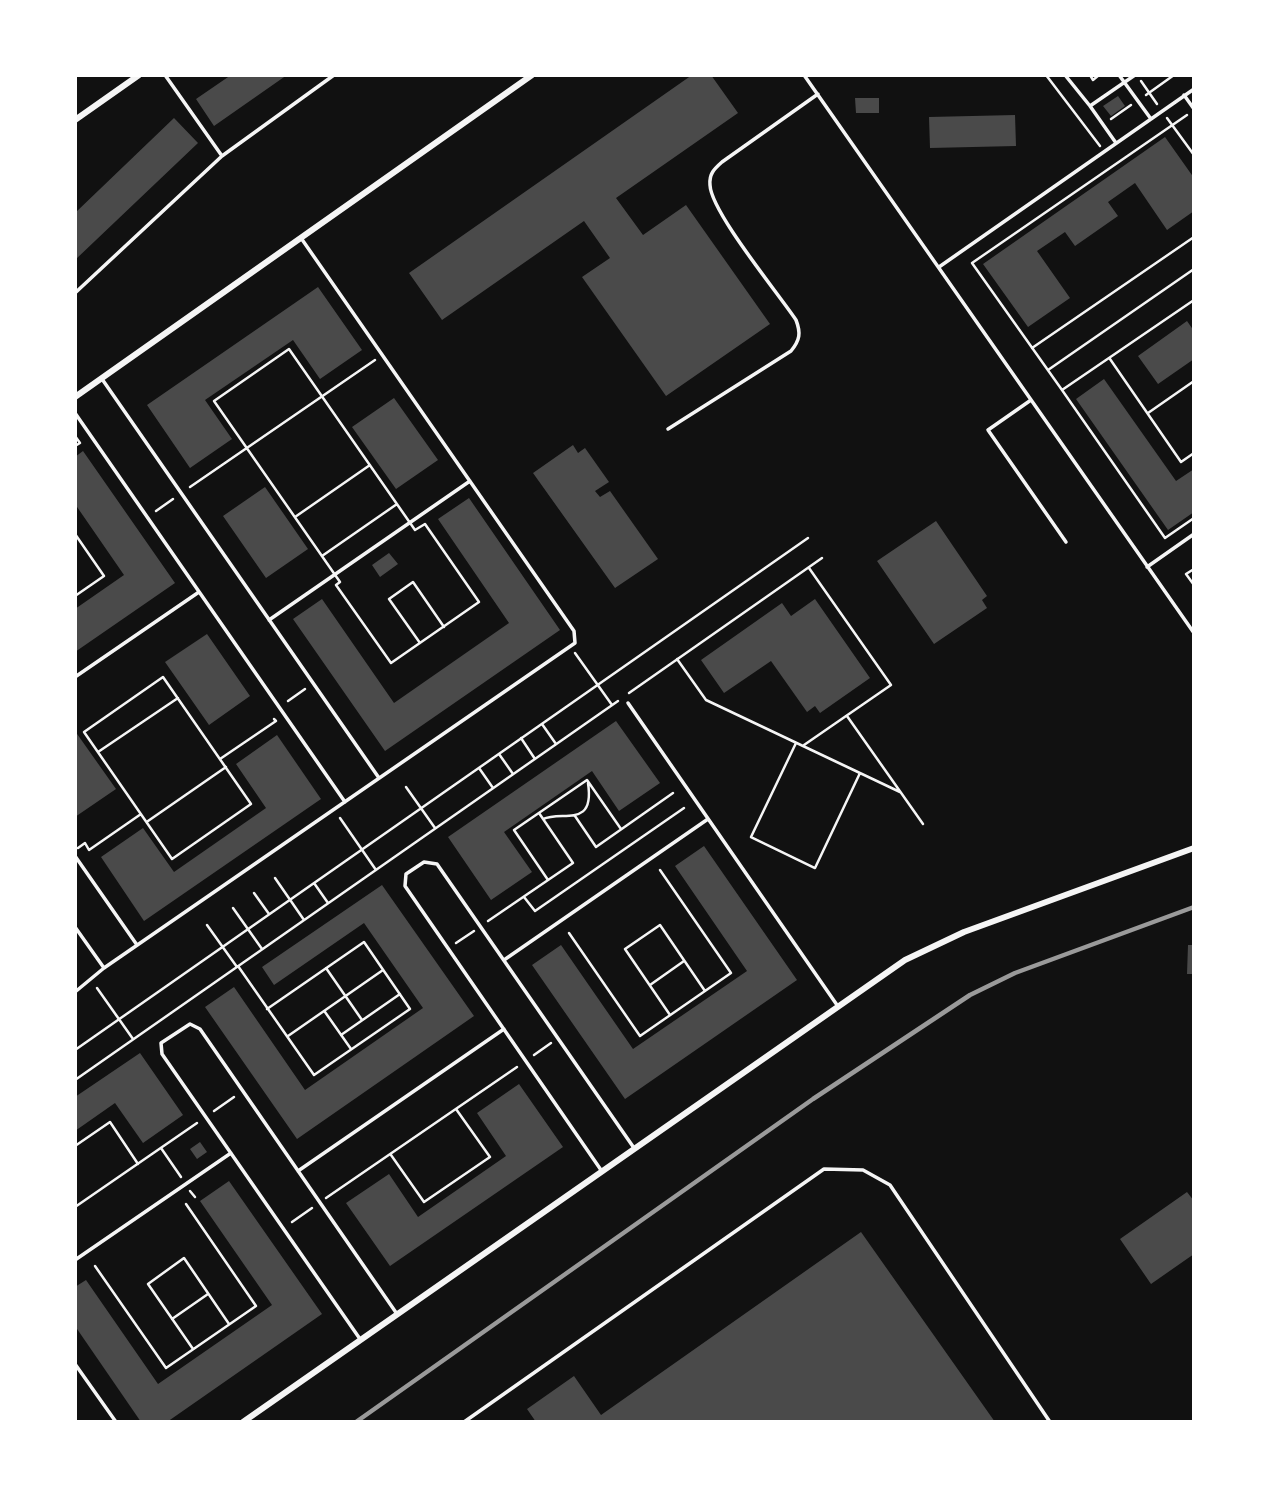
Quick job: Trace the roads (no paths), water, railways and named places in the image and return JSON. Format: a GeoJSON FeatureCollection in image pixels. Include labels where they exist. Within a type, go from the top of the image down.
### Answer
{"type":"FeatureCollection","features":[{"type":"Feature","properties":{"kind":"street"},"geometry":{"type":"LineString","coordinates":[[75,120],[139,75]]}},
{"type":"Feature","properties":{"kind":"street"},"geometry":{"type":"LineString","coordinates":[[75,397],[532,75]]}},
{"type":"Feature","properties":{"kind":"street"},"geometry":{"type":"LineString","coordinates":[[243,1422],[905,960],[964,932],[1194,848]]}},
{"type":"Feature","properties":{"kind":"lane"},"geometry":{"type":"LineString","coordinates":[[165,75],[222,156]]}},
{"type":"Feature","properties":{"kind":"lane"},"geometry":{"type":"LineString","coordinates":[[75,293],[222,156],[334,75]]}},
{"type":"Feature","properties":{"kind":"lane"},"geometry":{"type":"LineString","coordinates":[[804,75],[1194,634]]}},
{"type":"Feature","properties":{"kind":"lane"},"geometry":{"type":"LineString","coordinates":[[1065,75],[1116,143]]}},
{"type":"Feature","properties":{"kind":"lane"},"geometry":{"type":"LineString","coordinates":[[1119,75],[1151,119]]}},
{"type":"Feature","properties":{"kind":"lane"},"geometry":{"type":"LineString","coordinates":[[1090,106],[1136,75]]}},
{"type":"Feature","properties":{"kind":"lane"},"geometry":{"type":"LineString","coordinates":[[939,267],[1194,89]]}},
{"type":"Feature","properties":{"kind":"lane"},"geometry":{"type":"LineString","coordinates":[[668,429],[791,351],[799,342],[800,330],[796,320],[717,207],[709,183],[712,170],[818,94]]}},
{"type":"Feature","properties":{"kind":"lane"},"geometry":{"type":"LineString","coordinates":[[1184,95],[1194,110]]}},
{"type":"Feature","properties":{"kind":"lane"},"geometry":{"type":"LineString","coordinates":[[75,992],[104,968],[570,646],[576,638],[574,631],[301,237]]}},
{"type":"Feature","properties":{"kind":"lane"},"geometry":{"type":"LineString","coordinates":[[102,379],[379,778]]}},
{"type":"Feature","properties":{"kind":"lane"},"geometry":{"type":"LineString","coordinates":[[1031,400],[988,430],[1066,542]]}},
{"type":"Feature","properties":{"kind":"lane"},"geometry":{"type":"LineString","coordinates":[[75,413],[345,802]]}},
{"type":"Feature","properties":{"kind":"lane"},"geometry":{"type":"LineString","coordinates":[[269,620],[470,481]]}},
{"type":"Feature","properties":{"kind":"lane"},"geometry":{"type":"LineString","coordinates":[[1147,567],[1194,534]]}},
{"type":"Feature","properties":{"kind":"lane"},"geometry":{"type":"LineString","coordinates":[[75,677],[199,592]]}},
{"type":"Feature","properties":{"kind":"lane"},"geometry":{"type":"LineString","coordinates":[[628,703],[837,1005]]}},
{"type":"Feature","properties":{"kind":"lane"},"geometry":{"type":"LineString","coordinates":[[504,960],[708,819]]}},
{"type":"Feature","properties":{"kind":"lane"},"geometry":{"type":"LineString","coordinates":[[75,856],[137,945]]}},
{"type":"Feature","properties":{"kind":"lane"},"geometry":{"type":"LineString","coordinates":[[601,1170],[403,882],[406,874],[424,862],[437,864],[634,1148]]}},
{"type":"Feature","properties":{"kind":"lane"},"geometry":{"type":"LineString","coordinates":[[75,927],[104,968]]}},
{"type":"Feature","properties":{"kind":"lane"},"geometry":{"type":"LineString","coordinates":[[360,1339],[162,1054],[161,1043],[183,1026],[190,1024],[200,1030],[397,1314]]}},
{"type":"Feature","properties":{"kind":"lane"},"geometry":{"type":"LineString","coordinates":[[298,1171],[504,1030]]}},
{"type":"Feature","properties":{"kind":"lane"},"geometry":{"type":"LineString","coordinates":[[75,1261],[231,1153]]}},
{"type":"Feature","properties":{"kind":"lane"},"geometry":{"type":"LineString","coordinates":[[464,1422],[824,1169],[863,1170],[890,1185],[1050,1422]]}},
{"type":"Feature","properties":{"kind":"lane"},"geometry":{"type":"LineString","coordinates":[[75,1363],[116,1422]]}},
{"type":"Feature","properties":{"kind":"railway"},"geometry":{"type":"LineString","coordinates":[[356,1422],[813,1099],[970,995],[1015,973],[1194,907]]}}]}
